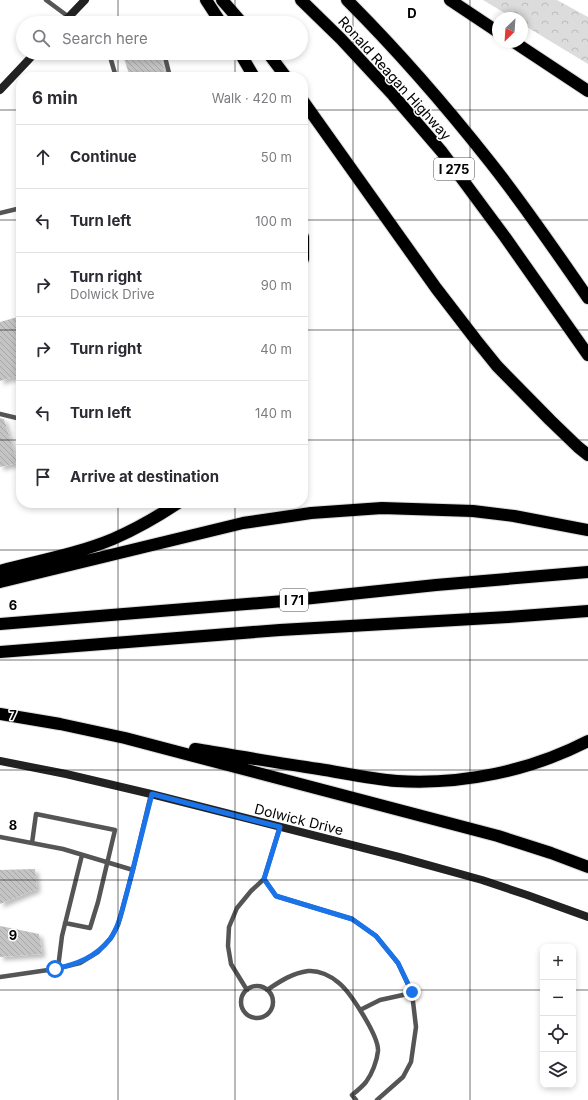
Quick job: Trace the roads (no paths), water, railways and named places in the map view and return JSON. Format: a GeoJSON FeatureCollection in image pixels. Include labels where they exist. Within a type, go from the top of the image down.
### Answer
{"type":"FeatureCollection","features":[{"type":"Feature","properties":{"kind":"highway"},"geometry":{"type":"LineString","coordinates":[[206,0],[217,16]]}},
{"type":"Feature","properties":{"kind":"highway"},"geometry":{"type":"LineString","coordinates":[[222,0],[236,16]]}},
{"type":"Feature","properties":{"kind":"highway","name":"Ronald Reagan Highway"},"geometry":{"type":"LineString","coordinates":[[301,0],[341,39],[393,95],[442,152],[505,237],[588,355]]}},
{"type":"Feature","properties":{"kind":"highway","name":"Ronald Reagan Highway"},"geometry":{"type":"LineString","coordinates":[[347,0],[385,38],[430,88],[486,156],[539,227],[588,298]]}},
{"type":"Feature","properties":{"kind":"highway"},"geometry":{"type":"LineString","coordinates":[[451,0],[492,24]]}},
{"type":"Feature","properties":{"kind":"highway"},"geometry":{"type":"LineString","coordinates":[[451,0],[492,28]]}},
{"type":"Feature","properties":{"kind":"highway"},"geometry":{"type":"LineString","coordinates":[[528,45],[588,80]]}},
{"type":"Feature","properties":{"kind":"highway"},"geometry":{"type":"LineString","coordinates":[[523,48],[588,91]]}},
{"type":"Feature","properties":{"kind":"highway"},"geometry":{"type":"LineString","coordinates":[[244,60],[251,72]]}},
{"type":"Feature","properties":{"kind":"highway"},"geometry":{"type":"LineString","coordinates":[[273,60],[282,72]]}},
{"type":"Feature","properties":{"kind":"highway"},"geometry":{"type":"LineString","coordinates":[[308,108],[436,288],[476,340],[497,366],[518,388],[588,456]]}},
{"type":"Feature","properties":{"kind":"highway"},"geometry":{"type":"LineString","coordinates":[[0,571],[91,547],[112,539],[155,518],[170,508]]}},
{"type":"Feature","properties":{"kind":"highway"},"geometry":{"type":"LineString","coordinates":[[0,582],[243,523],[310,513],[382,508],[472,511],[514,516],[588,530]]}},
{"type":"Feature","properties":{"kind":"highway","name":"I 71"},"geometry":{"type":"LineString","coordinates":[[0,624],[276,602],[450,584],[588,572]]}},
{"type":"Feature","properties":{"kind":"highway","name":"I 71"},"geometry":{"type":"LineString","coordinates":[[0,652],[272,631],[588,611]]}},
{"type":"Feature","properties":{"kind":"highway"},"geometry":{"type":"LineString","coordinates":[[0,714],[60,724],[125,738],[498,836],[588,867]]}},
{"type":"Feature","properties":{"kind":"highway"},"geometry":{"type":"LineString","coordinates":[[125,738],[397,781],[466,779],[505,772],[566,752],[588,741]]}},
{"type":"Feature","properties":{"kind":"main road"},"geometry":{"type":"LineString","coordinates":[[70,16],[85,0]]}},
{"type":"Feature","properties":{"kind":"main road"},"geometry":{"type":"LineString","coordinates":[[17,72],[28,60]]}},
{"type":"Feature","properties":{"kind":"main road"},"geometry":{"type":"LineString","coordinates":[[0,90],[16,73]]}},
{"type":"Feature","properties":{"kind":"main road","name":"Dolwick Drive"},"geometry":{"type":"LineString","coordinates":[[0,761],[66,774],[152,794],[482,880],[588,918]]}},
{"type":"Feature","properties":{"kind":"lane"},"geometry":{"type":"LineString","coordinates":[[46,0],[62,16]]}},
{"type":"Feature","properties":{"kind":"lane"},"geometry":{"type":"LineString","coordinates":[[111,60],[115,72]]}},
{"type":"Feature","properties":{"kind":"lane"},"geometry":{"type":"LineString","coordinates":[[166,60],[169,72]]}},
{"type":"Feature","properties":{"kind":"lane"},"geometry":{"type":"LineString","coordinates":[[0,213],[16,209]]}},
{"type":"Feature","properties":{"kind":"lane"},"geometry":{"type":"LineString","coordinates":[[0,414],[16,418]]}},
{"type":"Feature","properties":{"kind":"lane"},"geometry":{"type":"LineString","coordinates":[[0,976],[58,968],[80,963],[98,952],[110,938],[118,925],[152,794]]}},
{"type":"Feature","properties":{"kind":"lane"},"geometry":{"type":"LineString","coordinates":[[32,843],[36,814],[115,830],[98,902],[90,928],[65,923]]}},
{"type":"Feature","properties":{"kind":"lane"},"geometry":{"type":"LineString","coordinates":[[247,990],[231,964],[228,946],[229,927],[237,908],[251,891],[264,879],[280,827]]}},
{"type":"Feature","properties":{"kind":"lane"},"geometry":{"type":"LineString","coordinates":[[0,837],[63,850],[133,870]]}},
{"type":"Feature","properties":{"kind":"lane"},"geometry":{"type":"LineString","coordinates":[[58,968],[62,936],[82,855]]}},
{"type":"Feature","properties":{"kind":"lane"},"geometry":{"type":"LineString","coordinates":[[264,879],[276,896],[352,919],[376,936],[398,963],[412,992],[416,1027],[411,1062],[402,1077],[377,1100]]}},
{"type":"Feature","properties":{"kind":"lane"},"geometry":{"type":"LineString","coordinates":[[267,990],[290,976],[309,971],[326,974],[340,984],[360,1010],[374,1035],[378,1050],[373,1068],[366,1082],[352,1095],[356,1100]]}},
{"type":"Feature","properties":{"kind":"lane"},"geometry":{"type":"LineString","coordinates":[[257,987],[267,990],[270,994],[272,1004],[268,1013],[259,1018],[249,1016],[242,1008],[241,998],[247,990],[257,987]]}},
{"type":"Feature","properties":{"kind":"lane"},"geometry":{"type":"LineString","coordinates":[[360,1010],[380,1000],[412,992]]}}]}
